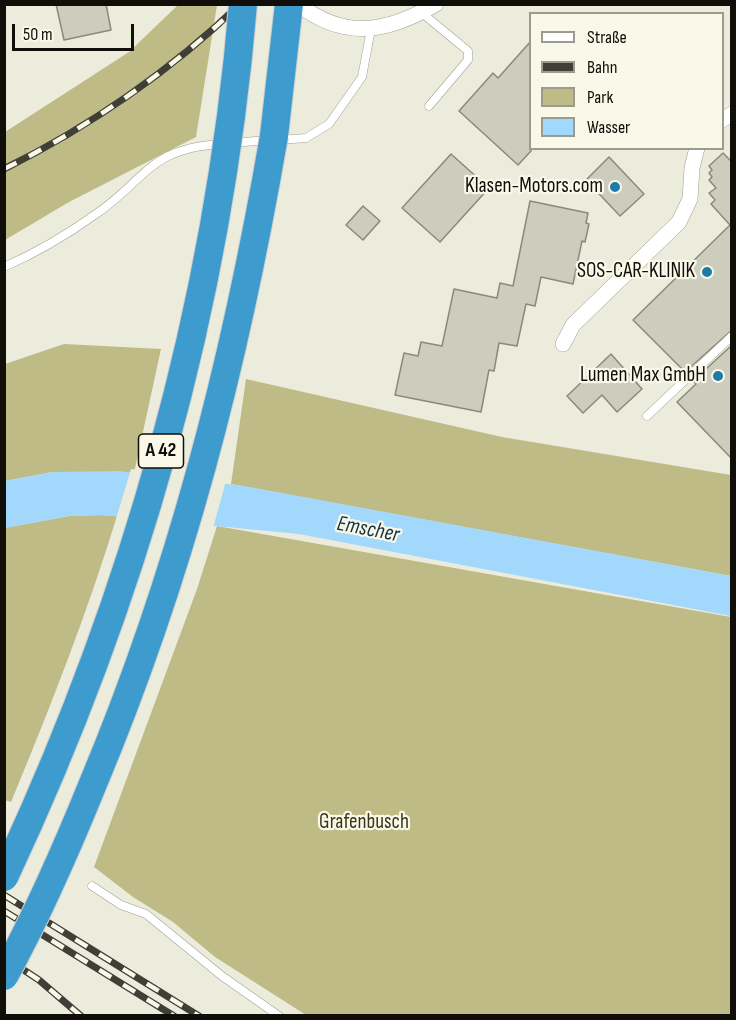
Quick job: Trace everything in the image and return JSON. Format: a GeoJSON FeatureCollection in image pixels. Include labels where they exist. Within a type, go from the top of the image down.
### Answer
{"type":"FeatureCollection","features":[{"type":"Feature","properties":{"kind":"highway","name":"A 42"},"geometry":{"type":"LineString","coordinates":[[4,877],[76,713],[116,606],[159,460],[189,346],[224,174],[243,4]]}},
{"type":"Feature","properties":{"kind":"highway","name":"A 42"},"geometry":{"type":"LineString","coordinates":[[4,976],[44,897],[118,725],[158,615],[197,492],[229,370],[255,248],[274,136],[289,4]]}},
{"type":"Feature","properties":{"kind":"street"},"geometry":{"type":"LineString","coordinates":[[298,4],[337,26],[371,29],[403,22],[436,4]]}},
{"type":"Feature","properties":{"kind":"street"},"geometry":{"type":"LineString","coordinates":[[563,344],[573,325],[679,222],[690,199],[692,168],[696,150]]}},
{"type":"Feature","properties":{"kind":"lane"},"geometry":{"type":"LineString","coordinates":[[422,13],[468,51],[468,60],[429,106]]}},
{"type":"Feature","properties":{"kind":"lane"},"geometry":{"type":"LineString","coordinates":[[4,267],[25,258],[98,213],[142,172],[164,157],[191,146],[306,138],[329,124],[362,76],[371,29]]}},
{"type":"Feature","properties":{"kind":"lane"},"geometry":{"type":"LineString","coordinates":[[647,416],[732,336]]}},
{"type":"Feature","properties":{"kind":"lane"},"geometry":{"type":"LineString","coordinates":[[92,886],[121,905],[146,914],[222,976],[279,1016]]}},
{"type":"Feature","properties":{"kind":"green space"},"geometry":{"type":"Polygon","coordinates":[[[178,5],[217,5],[196,137],[69,202],[5,240],[5,132],[129,52],[178,5]]]}},
{"type":"Feature","properties":{"kind":"green space"},"geometry":{"type":"Polygon","coordinates":[[[64,344],[161,349],[134,473],[53,472],[5,481],[5,364],[64,344]]]}},
{"type":"Feature","properties":{"kind":"green space"},"geometry":{"type":"Polygon","coordinates":[[[246,379],[502,437],[731,475],[731,576],[231,484],[246,379]]]}},
{"type":"Feature","properties":{"kind":"green space"},"geometry":{"type":"Polygon","coordinates":[[[69,516],[117,516],[81,625],[11,802],[4,800],[4,528],[69,516]]]}},
{"type":"Feature","properties":{"kind":"green space","name":"Grafenbusch"},"geometry":{"type":"Polygon","coordinates":[[[217,526],[731,617],[731,1015],[306,1015],[215,957],[173,922],[133,897],[94,867],[197,589],[217,526]]]}},
{"type":"Feature","properties":{"kind":"water","name":"Emscher"},"geometry":{"type":"Polygon","coordinates":[[[119,471],[244,486],[731,576],[731,616],[299,534],[102,515],[69,516],[5,528],[5,481],[53,472],[119,471]]]}},
{"type":"Feature","properties":{"kind":"pier"},"geometry":{"type":"Polygon","coordinates":[[[131,469],[226,481],[213,528],[116,519],[131,469]]]}},
{"type":"Feature","properties":{"kind":"building"},"geometry":{"type":"Polygon","coordinates":[[[56,4],[106,4],[111,30],[64,40],[56,4]]]}},
{"type":"Feature","properties":{"kind":"building"},"geometry":{"type":"Polygon","coordinates":[[[529,43],[529,150],[531,151],[518,165],[459,111],[493,73],[498,78],[529,43]]]}},
{"type":"Feature","properties":{"kind":"building","name":"SOS-CAR-KLINIK"},"geometry":{"type":"Polygon","coordinates":[[[723,153],[732,162],[732,330],[685,372],[633,320],[730,225],[711,204],[715,200],[709,193],[716,188],[709,180],[712,177],[709,173],[712,170],[709,166],[723,153]]]}},
{"type":"Feature","properties":{"kind":"building"},"geometry":{"type":"Polygon","coordinates":[[[451,154],[489,188],[440,242],[402,208],[451,154]]]}},
{"type":"Feature","properties":{"kind":"building","name":"Klasen-Motors.com"},"geometry":{"type":"Polygon","coordinates":[[[609,157],[644,194],[620,216],[586,180],[609,157]]]}},
{"type":"Feature","properties":{"kind":"building"},"geometry":{"type":"Polygon","coordinates":[[[530,201],[588,213],[586,223],[589,224],[585,242],[582,241],[573,284],[541,277],[535,306],[526,304],[517,346],[499,343],[494,371],[489,370],[481,412],[395,395],[404,353],[418,356],[421,342],[442,346],[454,289],[497,298],[500,283],[513,286],[530,201]]]}},
{"type":"Feature","properties":{"kind":"building"},"geometry":{"type":"Polygon","coordinates":[[[363,206],[380,221],[363,240],[346,225],[363,206]]]}},
{"type":"Feature","properties":{"kind":"building","name":"Lumen Max GmbH"},"geometry":{"type":"Polygon","coordinates":[[[732,345],[732,459],[677,402],[696,384],[693,381],[732,345]]]}},
{"type":"Feature","properties":{"kind":"building"},"geometry":{"type":"Polygon","coordinates":[[[611,354],[642,389],[617,412],[602,395],[583,413],[567,396],[611,354]]]}},
{"type":"Feature","properties":{"kind":"railway"},"geometry":{"type":"LineString","coordinates":[[4,169],[67,135],[128,96],[186,52],[240,4]]}},
{"type":"Feature","properties":{"kind":"railway"},"geometry":{"type":"LineString","coordinates":[[4,895],[199,1016]]}},
{"type":"Feature","properties":{"kind":"railway"},"geometry":{"type":"LineString","coordinates":[[4,911],[174,1016]]}},
{"type":"Feature","properties":{"kind":"railway"},"geometry":{"type":"LineString","coordinates":[[4,957],[39,980],[81,1016]]}},
{"type":"Feature","properties":{"kind":"place","name":"Klasen-Motors.com"},"geometry":{"type":"Point","coordinates":[615,187]}},
{"type":"Feature","properties":{"kind":"place","name":"SOS-CAR-KLINIK"},"geometry":{"type":"Point","coordinates":[707,272]}},
{"type":"Feature","properties":{"kind":"place","name":"Lumen Max GmbH"},"geometry":{"type":"Point","coordinates":[718,376]}}]}
